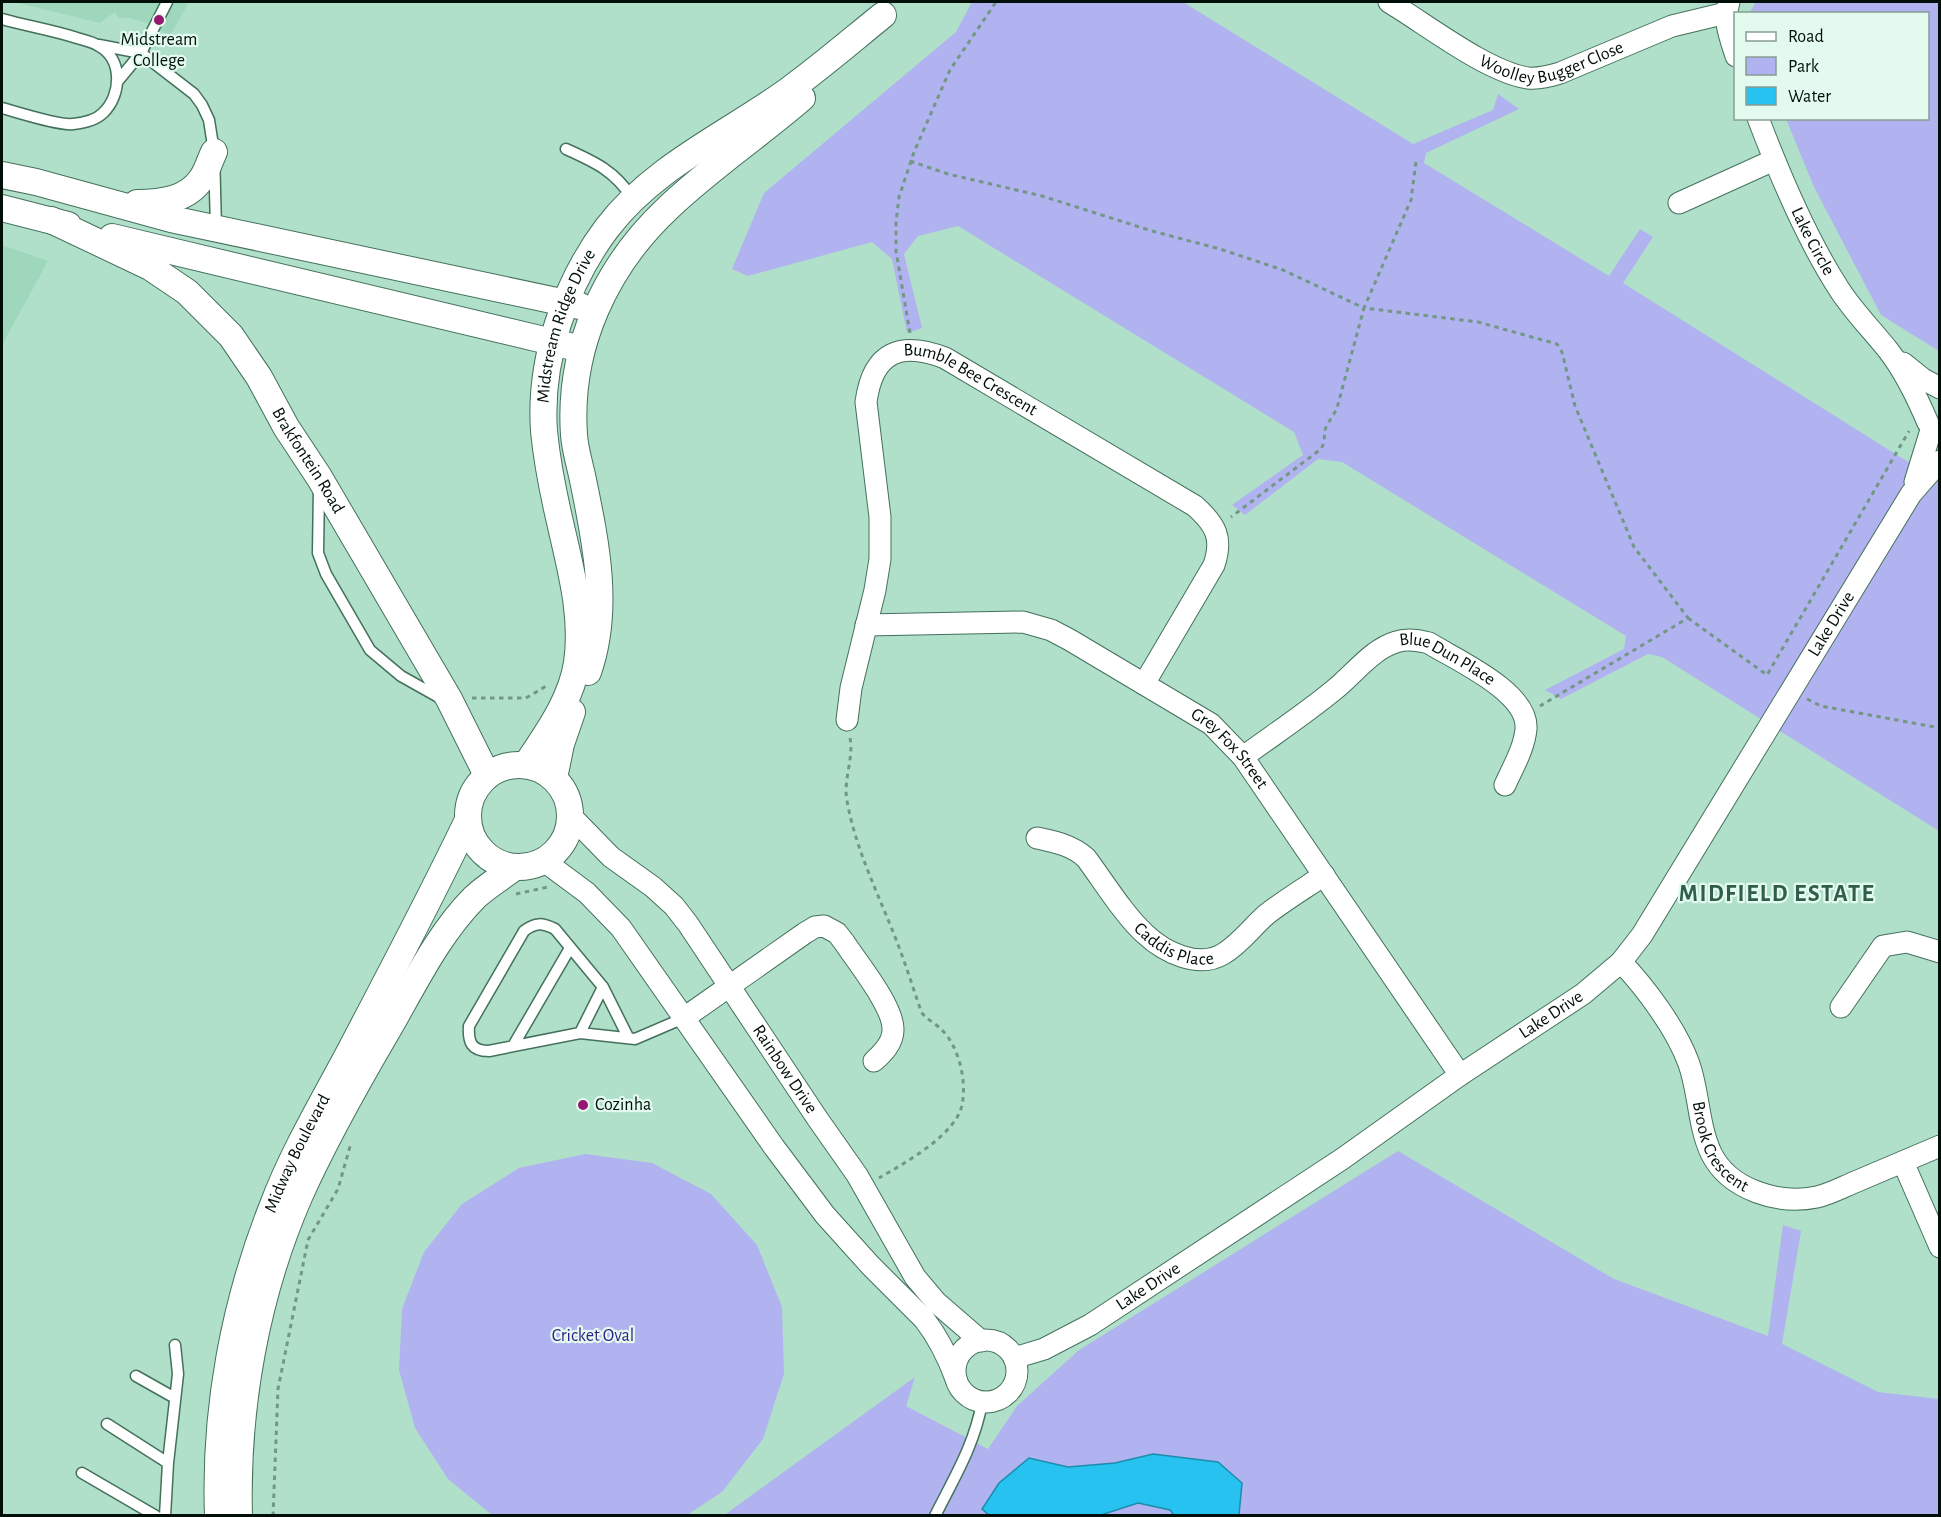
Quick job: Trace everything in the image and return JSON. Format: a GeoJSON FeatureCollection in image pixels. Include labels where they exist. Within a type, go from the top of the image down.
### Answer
{"type":"FeatureCollection","features":[{"type":"Feature","properties":{"kind":"street","name":"Woolley Bugger Close"},"geometry":{"type":"LineString","coordinates":[[1403,5],[1494,67],[1514,75],[1537,78],[1560,73],[1672,26],[1727,7]]}},
{"type":"Feature","properties":{"kind":"street"},"geometry":{"type":"LineString","coordinates":[[1727,7],[1726,24],[1734,50]]}},
{"type":"Feature","properties":{"kind":"street","name":"Midstream Ridge Drive"},"geometry":{"type":"LineString","coordinates":[[525,765],[551,727],[566,698],[576,664],[579,643],[575,587],[549,475],[544,429],[544,396],[565,302],[589,255],[608,227],[633,199],[669,170],[789,90],[886,8]]}},
{"type":"Feature","properties":{"kind":"street","name":"Midstream Ridge Drive"},"geometry":{"type":"LineString","coordinates":[[554,778],[565,730],[594,652],[600,617],[598,558],[574,437],[576,376],[581,348],[594,309],[617,269],[639,239],[667,208],[807,93],[863,40],[886,8]]}},
{"type":"Feature","properties":{"kind":"street","name":"Lake Circle"},"geometry":{"type":"LineString","coordinates":[[1759,120],[1774,160],[1819,255],[1839,290],[1889,351],[1932,420]]}},
{"type":"Feature","properties":{"kind":"street"},"geometry":{"type":"LineString","coordinates":[[113,204],[170,201],[184,194],[203,178],[214,152]]}},
{"type":"Feature","properties":{"kind":"street"},"geometry":{"type":"LineString","coordinates":[[1679,203],[1774,160]]}},
{"type":"Feature","properties":{"kind":"street"},"geometry":{"type":"LineString","coordinates":[[2,175],[205,226],[594,309]]}},
{"type":"Feature","properties":{"kind":"street","name":"Brakfontein Road"},"geometry":{"type":"LineString","coordinates":[[2,208],[554,344],[581,348]]}},
{"type":"Feature","properties":{"kind":"street","name":"Brakfontein Road"},"geometry":{"type":"LineString","coordinates":[[51,220],[132,258],[187,292],[231,336],[259,376],[286,427],[319,477],[449,699],[487,775]]}},
{"type":"Feature","properties":{"kind":"street"},"geometry":{"type":"LineString","coordinates":[[117,238],[160,235],[205,226]]}},
{"type":"Feature","properties":{"kind":"street"},"geometry":{"type":"LineString","coordinates":[[205,226],[198,237],[202,242],[264,273]]}},
{"type":"Feature","properties":{"kind":"street","name":"Bumble Bee Crescent"},"geometry":{"type":"LineString","coordinates":[[847,720],[851,688],[878,573],[880,517],[866,402],[868,387],[876,370],[892,354],[913,350],[945,358],[1195,506],[1206,515],[1215,529]]}},
{"type":"Feature","properties":{"kind":"street","name":"Lake Circle"},"geometry":{"type":"LineString","coordinates":[[1889,351],[1912,372],[1940,388]]}},
{"type":"Feature","properties":{"kind":"street","name":"Lake Drive"},"geometry":{"type":"LineString","coordinates":[[1911,494],[1926,453],[1932,420]]}},
{"type":"Feature","properties":{"kind":"street","name":"Lake Drive"},"geometry":{"type":"LineString","coordinates":[[1014,1358],[1044,1349],[1090,1325],[1342,1159],[1460,1075],[1583,994],[1621,962],[1642,935],[1911,494],[1940,461]]}},
{"type":"Feature","properties":{"kind":"street"},"geometry":{"type":"LineString","coordinates":[[1144,684],[1214,565],[1219,551],[1215,529]]}},
{"type":"Feature","properties":{"kind":"street","name":"Grey Fox Street"},"geometry":{"type":"LineString","coordinates":[[866,625],[1023,622],[1051,630],[1211,724],[1243,757],[1460,1075]]}},
{"type":"Feature","properties":{"kind":"street","name":"Blue Dun Place"},"geometry":{"type":"LineString","coordinates":[[1243,757],[1331,692],[1378,653],[1394,642],[1405,640],[1428,643],[1499,686],[1517,702],[1524,715]]}},
{"type":"Feature","properties":{"kind":"street"},"geometry":{"type":"LineString","coordinates":[[1505,785],[1524,742],[1526,727],[1524,715]]}},
{"type":"Feature","properties":{"kind":"street"},"geometry":{"type":"LineString","coordinates":[[487,775],[502,767],[525,765],[542,769],[554,778],[567,798],[570,815],[563,842],[544,861],[606,911],[621,928],[774,1147],[825,1215],[934,1331],[950,1361],[956,1379],[960,1389],[976,1401],[997,1401],[1013,1388],[1017,1378],[1017,1368],[1009,1350],[991,1341],[981,1341],[963,1350],[955,1369],[956,1379]]}},
{"type":"Feature","properties":{"kind":"street","name":"Midway Boulevard"},"geometry":{"type":"LineString","coordinates":[[218,1515],[220,1432],[226,1376],[243,1294],[273,1205],[304,1138],[430,901],[468,822],[471,796],[487,775]]}},
{"type":"Feature","properties":{"kind":"street","name":"Rainbow Drive"},"geometry":{"type":"LineString","coordinates":[[570,815],[611,857],[674,906],[864,1186],[925,1291],[981,1341]]}},
{"type":"Feature","properties":{"kind":"street"},"geometry":{"type":"LineString","coordinates":[[468,822],[473,839],[483,853],[498,863],[515,867]]}},
{"type":"Feature","properties":{"kind":"street","name":"Caddis Place"},"geometry":{"type":"LineString","coordinates":[[1037,838],[1060,843],[1077,850],[1086,858],[1145,935],[1159,946],[1200,961],[1211,960],[1223,955],[1269,913],[1323,875]]}},
{"type":"Feature","properties":{"kind":"street","name":"Midway Boulevard"},"geometry":{"type":"LineString","coordinates":[[239,1515],[241,1421],[246,1384],[267,1290],[279,1248],[299,1197],[364,1070],[424,966],[453,921],[477,895],[515,867],[530,866],[544,861]]}},
{"type":"Feature","properties":{"kind":"street"},"geometry":{"type":"LineString","coordinates":[[684,1018],[810,930],[824,926],[831,928],[844,942],[889,1010],[893,1031],[890,1042],[874,1061]]}},
{"type":"Feature","properties":{"kind":"street"},"geometry":{"type":"LineString","coordinates":[[1841,1007],[1882,946],[1907,942],[1940,952]]}},
{"type":"Feature","properties":{"kind":"street","name":"Brook Crescent"},"geometry":{"type":"LineString","coordinates":[[1621,962],[1642,986],[1681,1047],[1689,1065],[1711,1152],[1728,1175],[1742,1185],[1765,1195],[1801,1199],[1820,1196],[1940,1146]]}},
{"type":"Feature","properties":{"kind":"street"},"geometry":{"type":"LineString","coordinates":[[1903,1162],[1940,1246]]}},
{"type":"Feature","properties":{"kind":"lane"},"geometry":{"type":"LineString","coordinates":[[2,108],[69,125],[88,122],[103,113],[111,100],[117,82],[141,52],[167,2]]}},
{"type":"Feature","properties":{"kind":"lane"},"geometry":{"type":"LineString","coordinates":[[2,19],[99,45],[141,52],[194,94],[209,120],[214,152],[205,226]]}},
{"type":"Feature","properties":{"kind":"lane"},"geometry":{"type":"LineString","coordinates":[[99,45],[109,53],[116,65],[117,82]]}},
{"type":"Feature","properties":{"kind":"lane"},"geometry":{"type":"LineString","coordinates":[[566,149],[607,169],[622,183],[633,199]]}},
{"type":"Feature","properties":{"kind":"lane"},"geometry":{"type":"LineString","coordinates":[[319,477],[318,553],[326,574],[370,650],[401,676],[449,699]]}},
{"type":"Feature","properties":{"kind":"lane"},"geometry":{"type":"LineString","coordinates":[[628,1037],[603,987],[555,929],[544,924],[534,924],[524,931],[469,1026],[468,1038],[471,1046],[479,1051],[580,1033],[635,1039],[684,1018]]}},
{"type":"Feature","properties":{"kind":"lane"},"geometry":{"type":"LineString","coordinates":[[513,1046],[570,948]]}},
{"type":"Feature","properties":{"kind":"lane"},"geometry":{"type":"LineString","coordinates":[[580,1033],[603,987]]}},
{"type":"Feature","properties":{"kind":"lane"},"geometry":{"type":"LineString","coordinates":[[165,1515],[178,1374],[175,1345]]}},
{"type":"Feature","properties":{"kind":"lane"},"geometry":{"type":"LineString","coordinates":[[136,1376],[176,1398]]}},
{"type":"Feature","properties":{"kind":"lane"},"geometry":{"type":"LineString","coordinates":[[935,1515],[966,1458],[975,1434],[982,1402]]}},
{"type":"Feature","properties":{"kind":"lane"},"geometry":{"type":"LineString","coordinates":[[107,1424],[168,1463]]}},
{"type":"Feature","properties":{"kind":"lane"},"geometry":{"type":"LineString","coordinates":[[82,1473],[156,1515]]}},
{"type":"Feature","properties":{"kind":"path"},"geometry":{"type":"LineString","coordinates":[[913,350],[898,271],[896,241],[899,197],[910,161],[950,70],[996,2]]}},
{"type":"Feature","properties":{"kind":"path"},"geometry":{"type":"LineString","coordinates":[[910,161],[948,174],[1042,196],[1152,231],[1220,249],[1283,270],[1364,308],[1478,322],[1557,344],[1562,352],[1575,406],[1634,547],[1688,618],[1790,692],[1821,706],[1940,728]]}},
{"type":"Feature","properties":{"kind":"path"},"geometry":{"type":"LineString","coordinates":[[1215,529],[1321,449],[1325,441],[1325,428],[1334,417],[1337,408],[1364,308],[1412,200],[1416,162]]}},
{"type":"Feature","properties":{"kind":"path"},"geometry":{"type":"LineString","coordinates":[[1767,675],[1932,420]]}},
{"type":"Feature","properties":{"kind":"path"},"geometry":{"type":"LineString","coordinates":[[1524,715],[1688,618]]}},
{"type":"Feature","properties":{"kind":"path"},"geometry":{"type":"LineString","coordinates":[[449,699],[526,698],[541,690],[576,664]]}},
{"type":"Feature","properties":{"kind":"path"},"geometry":{"type":"LineString","coordinates":[[847,720],[851,742],[846,798],[866,872],[897,941],[922,1012],[942,1030],[954,1045],[963,1091],[959,1114],[952,1125],[913,1158],[864,1186]]}},
{"type":"Feature","properties":{"kind":"path"},"geometry":{"type":"LineString","coordinates":[[515,895],[542,889],[568,879]]}},
{"type":"Feature","properties":{"kind":"path"},"geometry":{"type":"LineString","coordinates":[[273,1515],[278,1389],[308,1240],[339,1190],[353,1136]]}},
{"type":"Feature","properties":{"kind":"shaded area","name":"Midstream College"},"geometry":{"type":"Polygon","coordinates":[[[14,2],[189,2],[170,36],[147,23],[130,18],[118,18],[115,12],[100,23],[14,2]]]}},
{"type":"Feature","properties":{"kind":"shaded area"},"geometry":{"type":"Polygon","coordinates":[[[2,245],[48,261],[2,345],[2,245]]]}},
{"type":"Feature","properties":{"kind":"green space"},"geometry":{"type":"Polygon","coordinates":[[[972,2],[1183,2],[1413,144],[1493,110],[1498,94],[1519,109],[1426,153],[1424,163],[1609,276],[1640,229],[1653,237],[1623,283],[1939,480],[1939,831],[1662,657],[1648,654],[1561,699],[1545,690],[1624,649],[1626,636],[1342,462],[1318,459],[1245,515],[1232,505],[1303,455],[1294,432],[958,226],[918,236],[904,254],[922,328],[907,333],[892,259],[872,242],[748,276],[732,269],[764,193],[956,32],[972,2]]]}},
{"type":"Feature","properties":{"kind":"green space"},"geometry":{"type":"Polygon","coordinates":[[[1756,2],[1939,2],[1939,351],[1881,315],[1814,187],[1786,120],[1929,120],[1929,12],[1750,12],[1756,2]]]}},
{"type":"Feature","properties":{"kind":"green space"},"geometry":{"type":"Polygon","coordinates":[[[1398,1151],[1614,1279],[1768,1336],[1783,1225],[1801,1231],[1782,1344],[1878,1392],[1939,1399],[1939,1515],[723,1516],[915,1377],[906,1406],[988,1449],[1017,1406],[1079,1350],[1398,1151]]]}},
{"type":"Feature","properties":{"kind":"green space","name":"Cricket Oval"},"geometry":{"type":"Polygon","coordinates":[[[585,1154],[652,1163],[711,1194],[757,1245],[782,1307],[784,1374],[763,1439],[722,1492],[687,1515],[492,1515],[448,1479],[415,1428],[399,1370],[402,1309],[424,1252],[462,1204],[519,1168],[585,1154]]]}},
{"type":"Feature","properties":{"kind":"water"},"geometry":{"type":"Polygon","coordinates":[[[1153,1454],[1218,1462],[1242,1483],[1239,1515],[1174,1515],[1170,1510],[1138,1503],[1101,1515],[989,1515],[982,1509],[999,1483],[1029,1458],[1068,1467],[1115,1463],[1153,1454]]]}},
{"type":"Feature","properties":{"kind":"place","name":"Midstream College"},"geometry":{"type":"Point","coordinates":[159,20]}},
{"type":"Feature","properties":{"kind":"place","name":"Cozinha"},"geometry":{"type":"Point","coordinates":[583,1105]}},
{"type":"Feature","properties":{"kind":"district","name":"MIDFIELD ESTATE"},"geometry":{"type":"Point","coordinates":[1777,894]}}]}
